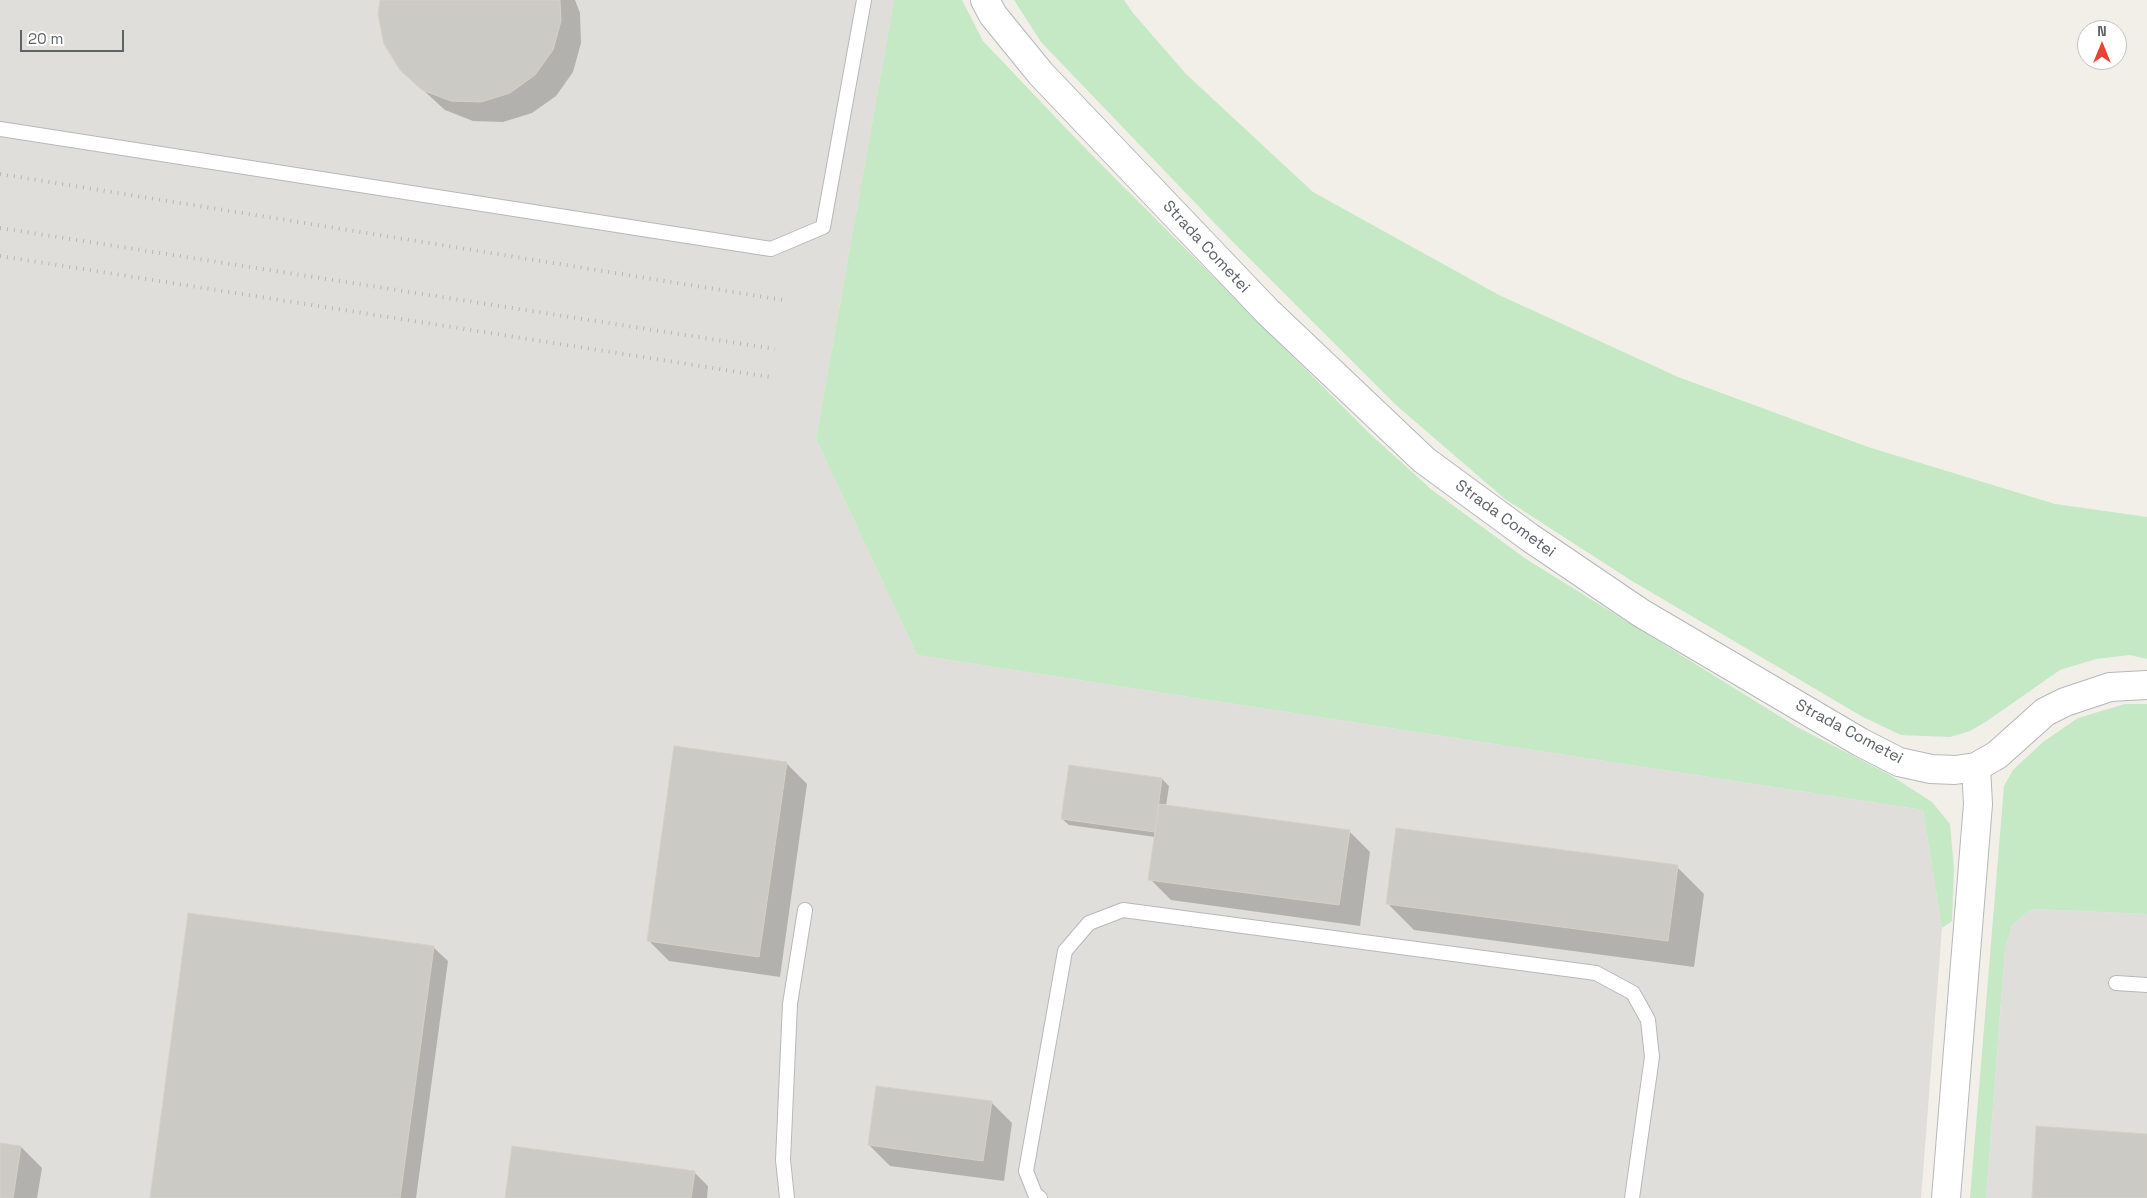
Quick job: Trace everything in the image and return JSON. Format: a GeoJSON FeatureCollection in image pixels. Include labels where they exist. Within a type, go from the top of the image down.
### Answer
{"type":"FeatureCollection","features":[{"type":"Feature","properties":{"kind":"street","name":"Strada Cometei"},"geometry":{"type":"LineString","coordinates":[[985,0],[993,15],[1041,74],[1268,312],[1424,460],[1529,537],[1641,613],[1860,742],[1899,762],[1931,769],[1955,770],[1976,767],[1998,756],[2045,712],[2065,702],[2110,687],[2147,685]]}},
{"type":"Feature","properties":{"kind":"street"},"geometry":{"type":"LineString","coordinates":[[1946,1198],[1978,804],[1976,767]]}},
{"type":"Feature","properties":{"kind":"lane"},"geometry":{"type":"LineString","coordinates":[[0,129],[772,249],[823,228],[864,0]]}},
{"type":"Feature","properties":{"kind":"lane"},"geometry":{"type":"LineString","coordinates":[[787,1198],[783,1160],[790,1004],[805,910]]}},
{"type":"Feature","properties":{"kind":"lane"},"geometry":{"type":"LineString","coordinates":[[1040,1198],[1035,1194],[1026,1171],[1065,951],[1089,923],[1122,910],[1596,974],[1633,993],[1648,1020],[1652,1057],[1632,1198]]}},
{"type":"Feature","properties":{"kind":"lane"},"geometry":{"type":"LineString","coordinates":[[2116,983],[2147,985]]}},
{"type":"Feature","properties":{"kind":"shaded area"},"geometry":{"type":"Polygon","coordinates":[[[0,0],[894,0],[816,439],[917,655],[1923,810],[1942,928],[1921,1198],[0,1198],[0,0]]]}},
{"type":"Feature","properties":{"kind":"shaded area"},"geometry":{"type":"Polygon","coordinates":[[[2035,909],[2147,914],[2147,1198],[1986,1198],[2005,949],[2012,926],[2026,913],[2035,909]]]}},
{"type":"Feature","properties":{"kind":"green space"},"geometry":{"type":"Polygon","coordinates":[[[894,0],[962,0],[983,41],[1079,142],[1370,434],[1432,490],[1526,559],[1797,727],[1890,775],[1932,802],[1950,824],[1954,869],[1952,921],[1942,928],[1923,810],[917,655],[816,439],[894,0]]]}},
{"type":"Feature","properties":{"kind":"green space"},"geometry":{"type":"Polygon","coordinates":[[[1014,0],[1124,0],[1186,74],[1313,192],[1499,295],[1678,377],[1868,447],[2055,504],[2147,517],[2147,659],[2130,655],[2096,659],[2060,670],[1987,721],[1970,731],[1950,737],[1901,735],[1863,717],[1632,581],[1505,499],[1396,405],[1229,238],[1041,42],[1014,0]]]}},
{"type":"Feature","properties":{"kind":"green space"},"geometry":{"type":"Polygon","coordinates":[[[2125,704],[2147,704],[2147,914],[2035,909],[2026,913],[2012,926],[2005,949],[1986,1198],[1970,1198],[2004,786],[2013,770],[2043,742],[2078,718],[2125,704]]]}},
{"type":"Feature","properties":{"kind":"building"},"geometry":{"type":"Polygon","coordinates":[[[380,0],[560,0],[561,21],[553,50],[535,75],[510,93],[481,102],[451,101],[422,90],[400,70],[384,44],[378,15],[380,0]]]}},
{"type":"Feature","properties":{"kind":"building"},"geometry":{"type":"Polygon","coordinates":[[[674,746],[787,762],[759,957],[647,941],[674,746]]]}},
{"type":"Feature","properties":{"kind":"building"},"geometry":{"type":"Polygon","coordinates":[[[1069,765],[1162,778],[1155,832],[1061,819],[1069,765]]]}},
{"type":"Feature","properties":{"kind":"building"},"geometry":{"type":"Polygon","coordinates":[[[1159,804],[1350,830],[1339,905],[1148,880],[1159,804]]]}},
{"type":"Feature","properties":{"kind":"building"},"geometry":{"type":"Polygon","coordinates":[[[1396,828],[1678,865],[1668,941],[1386,904],[1396,828]]]}},
{"type":"Feature","properties":{"kind":"building"},"geometry":{"type":"Polygon","coordinates":[[[188,913],[434,946],[400,1198],[150,1198],[188,913]]]}},
{"type":"Feature","properties":{"kind":"building"},"geometry":{"type":"Polygon","coordinates":[[[876,1086],[992,1101],[983,1161],[868,1145],[876,1086]]]}},
{"type":"Feature","properties":{"kind":"building"},"geometry":{"type":"Polygon","coordinates":[[[2036,1126],[2147,1134],[2147,1198],[2032,1198],[2036,1126]]]}},
{"type":"Feature","properties":{"kind":"building"},"geometry":{"type":"Polygon","coordinates":[[[0,1143],[21,1146],[13,1198],[0,1198],[0,1143]]]}},
{"type":"Feature","properties":{"kind":"building"},"geometry":{"type":"Polygon","coordinates":[[[512,1146],[695,1171],[691,1198],[505,1198],[512,1146]]]}},
{"type":"Feature","properties":{"kind":"railway"},"geometry":{"type":"LineString","coordinates":[[0,174],[783,300]]}},
{"type":"Feature","properties":{"kind":"railway"},"geometry":{"type":"LineString","coordinates":[[0,228],[775,349]]}},
{"type":"Feature","properties":{"kind":"railway"},"geometry":{"type":"LineString","coordinates":[[0,256],[770,377]]}}]}
